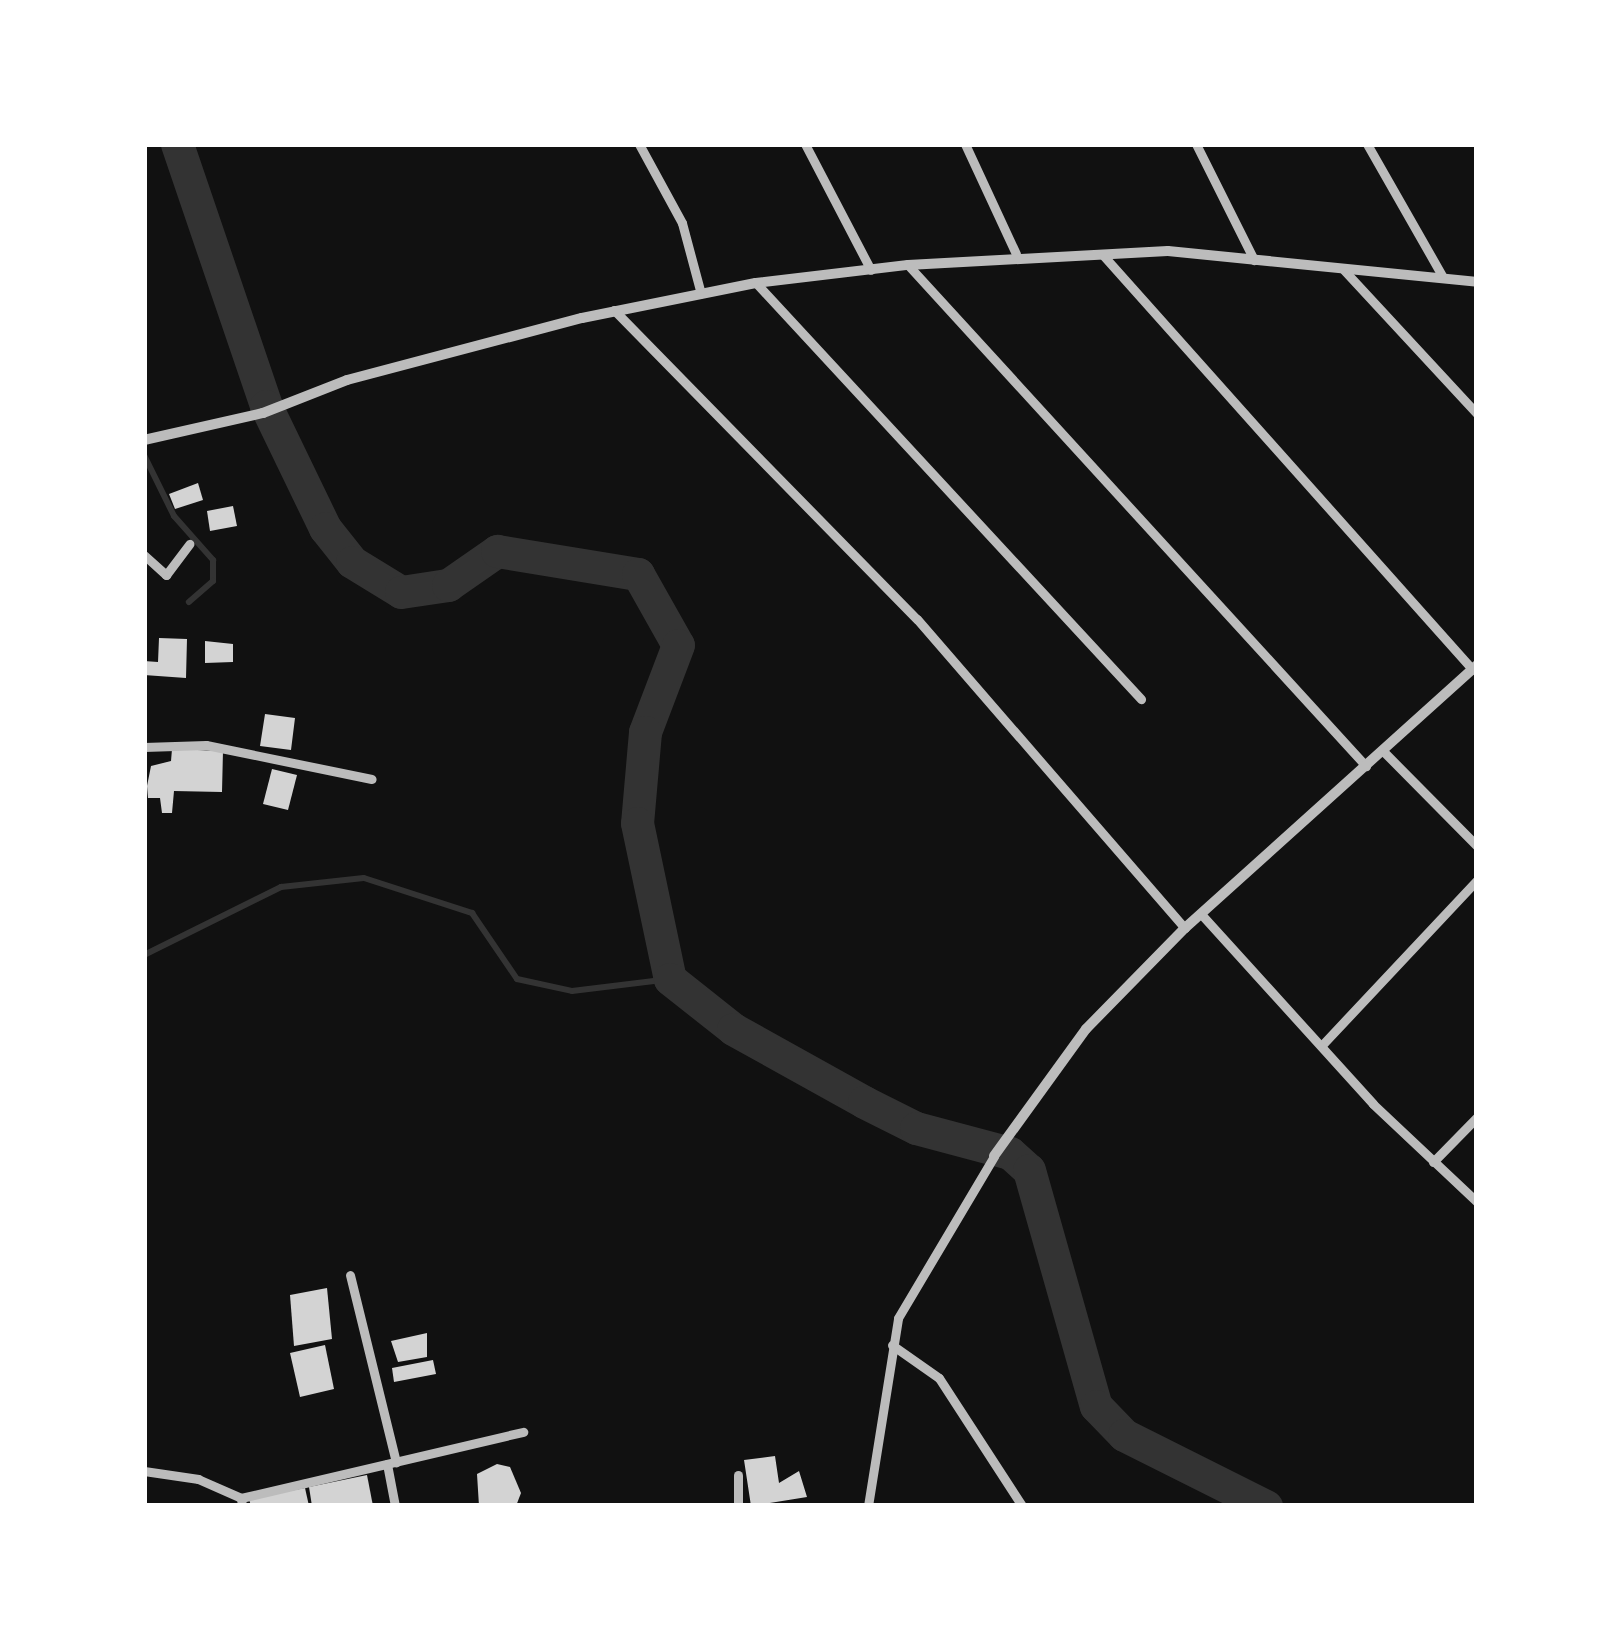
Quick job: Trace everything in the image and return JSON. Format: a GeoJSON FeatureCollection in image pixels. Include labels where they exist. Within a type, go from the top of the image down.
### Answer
{"type":"FeatureCollection","features":[{"type":"Feature","properties":{"kind":"street"},"geometry":{"type":"LineString","coordinates":[[639,144],[682,223],[701,294]]}},
{"type":"Feature","properties":{"kind":"street"},"geometry":{"type":"LineString","coordinates":[[805,144],[872,269]]}},
{"type":"Feature","properties":{"kind":"street"},"geometry":{"type":"LineString","coordinates":[[965,144],[1016,254]]}},
{"type":"Feature","properties":{"kind":"street"},"geometry":{"type":"LineString","coordinates":[[1196,144],[1254,260]]}},
{"type":"Feature","properties":{"kind":"street"},"geometry":{"type":"LineString","coordinates":[[1367,144],[1443,277]]}},
{"type":"Feature","properties":{"kind":"street"},"geometry":{"type":"LineString","coordinates":[[144,440],[263,413],[347,380],[614,310],[872,269],[1016,254],[1102,254],[1254,260],[1477,282]]}},
{"type":"Feature","properties":{"kind":"street"},"geometry":{"type":"LineString","coordinates":[[868,1506],[892,1346],[920,1274],[1010,1127],[1086,1029],[1185,928],[1475,668],[1102,254]]}},
{"type":"Feature","properties":{"kind":"street"},"geometry":{"type":"LineString","coordinates":[[908,265],[1366,766]]}},
{"type":"Feature","properties":{"kind":"street"},"geometry":{"type":"LineString","coordinates":[[1342,268],[1477,414]]}},
{"type":"Feature","properties":{"kind":"street"},"geometry":{"type":"LineString","coordinates":[[756,284],[1141,699]]}},
{"type":"Feature","properties":{"kind":"street"},"geometry":{"type":"LineString","coordinates":[[614,310],[917,619],[1185,928]]}},
{"type":"Feature","properties":{"kind":"street"},"geometry":{"type":"LineString","coordinates":[[144,555],[166,575],[189,544]]}},
{"type":"Feature","properties":{"kind":"street"},"geometry":{"type":"LineString","coordinates":[[144,747],[206,746],[371,779]]}},
{"type":"Feature","properties":{"kind":"street"},"geometry":{"type":"LineString","coordinates":[[1383,751],[1477,846]]}},
{"type":"Feature","properties":{"kind":"street"},"geometry":{"type":"LineString","coordinates":[[1323,1044],[1477,880]]}},
{"type":"Feature","properties":{"kind":"street"},"geometry":{"type":"LineString","coordinates":[[1202,914],[1433,1162],[1477,1202]]}},
{"type":"Feature","properties":{"kind":"street"},"geometry":{"type":"LineString","coordinates":[[1433,1162],[1477,1117]]}},
{"type":"Feature","properties":{"kind":"street"},"geometry":{"type":"LineString","coordinates":[[350,1275],[391,1463],[394,1506]]}},
{"type":"Feature","properties":{"kind":"street"},"geometry":{"type":"LineString","coordinates":[[892,1346],[939,1378],[1022,1506]]}},
{"type":"Feature","properties":{"kind":"street"},"geometry":{"type":"LineString","coordinates":[[144,1471],[198,1479],[242,1502],[523,1432]]}},
{"type":"Feature","properties":{"kind":"street"},"geometry":{"type":"LineString","coordinates":[[738,1475],[738,1506]]}},
{"type":"Feature","properties":{"kind":"building"},"geometry":{"type":"Polygon","coordinates":[[[198,483],[203,500],[175,509],[169,494],[198,483]]]}},
{"type":"Feature","properties":{"kind":"building"},"geometry":{"type":"Polygon","coordinates":[[[233,506],[237,526],[210,531],[207,511],[233,506]]]}},
{"type":"Feature","properties":{"kind":"building"},"geometry":{"type":"Polygon","coordinates":[[[159,638],[187,639],[186,678],[144,675],[144,661],[158,662],[159,638]]]}},
{"type":"Feature","properties":{"kind":"building"},"geometry":{"type":"Polygon","coordinates":[[[205,641],[233,644],[233,662],[205,663],[205,641]]]}},
{"type":"Feature","properties":{"kind":"building"},"geometry":{"type":"Polygon","coordinates":[[[265,714],[295,718],[291,750],[260,746],[265,714]]]}},
{"type":"Feature","properties":{"kind":"building"},"geometry":{"type":"Polygon","coordinates":[[[172,749],[223,751],[222,792],[174,791],[172,813],[162,813],[160,798],[148,798],[147,786],[151,766],[171,761],[172,749]]]}},
{"type":"Feature","properties":{"kind":"building"},"geometry":{"type":"Polygon","coordinates":[[[272,769],[297,775],[288,810],[263,804],[272,769]]]}},
{"type":"Feature","properties":{"kind":"building"},"geometry":{"type":"Polygon","coordinates":[[[327,1288],[332,1339],[294,1346],[290,1295],[327,1288]]]}},
{"type":"Feature","properties":{"kind":"building"},"geometry":{"type":"Polygon","coordinates":[[[427,1333],[427,1357],[398,1362],[391,1341],[427,1333]]]}},
{"type":"Feature","properties":{"kind":"building"},"geometry":{"type":"Polygon","coordinates":[[[325,1345],[334,1389],[300,1397],[290,1353],[325,1345]]]}},
{"type":"Feature","properties":{"kind":"building"},"geometry":{"type":"Polygon","coordinates":[[[433,1360],[436,1374],[394,1382],[392,1368],[433,1360]]]}},
{"type":"Feature","properties":{"kind":"building"},"geometry":{"type":"Polygon","coordinates":[[[775,1456],[779,1483],[799,1471],[807,1497],[751,1506],[744,1460],[775,1456]]]}},
{"type":"Feature","properties":{"kind":"building"},"geometry":{"type":"Polygon","coordinates":[[[497,1464],[510,1467],[521,1493],[516,1506],[479,1506],[477,1474],[497,1464]]]}},
{"type":"Feature","properties":{"kind":"building"},"geometry":{"type":"Polygon","coordinates":[[[367,1475],[373,1506],[312,1506],[309,1487],[367,1475]]]}},
{"type":"Feature","properties":{"kind":"building"},"geometry":{"type":"Polygon","coordinates":[[[305,1488],[309,1506],[251,1506],[249,1499],[305,1488]]]}},
{"type":"Feature","properties":{"kind":"waterway"},"geometry":{"type":"LineString","coordinates":[[177,144],[266,406],[325,528],[352,562],[401,592],[448,585],[497,551],[638,574],[678,645],[645,732],[637,823],[670,979],[733,1029],[864,1102],[916,1128],[1010,1153],[1029,1170],[1096,1406],[1124,1435],[1266,1506]]}},
{"type":"Feature","properties":{"kind":"waterway"},"geometry":{"type":"LineString","coordinates":[[144,455],[174,516],[213,560],[213,581],[189,602]]}},
{"type":"Feature","properties":{"kind":"waterway"},"geometry":{"type":"LineString","coordinates":[[144,955],[281,887],[364,878],[472,913],[517,979],[572,991],[670,979]]}}]}
